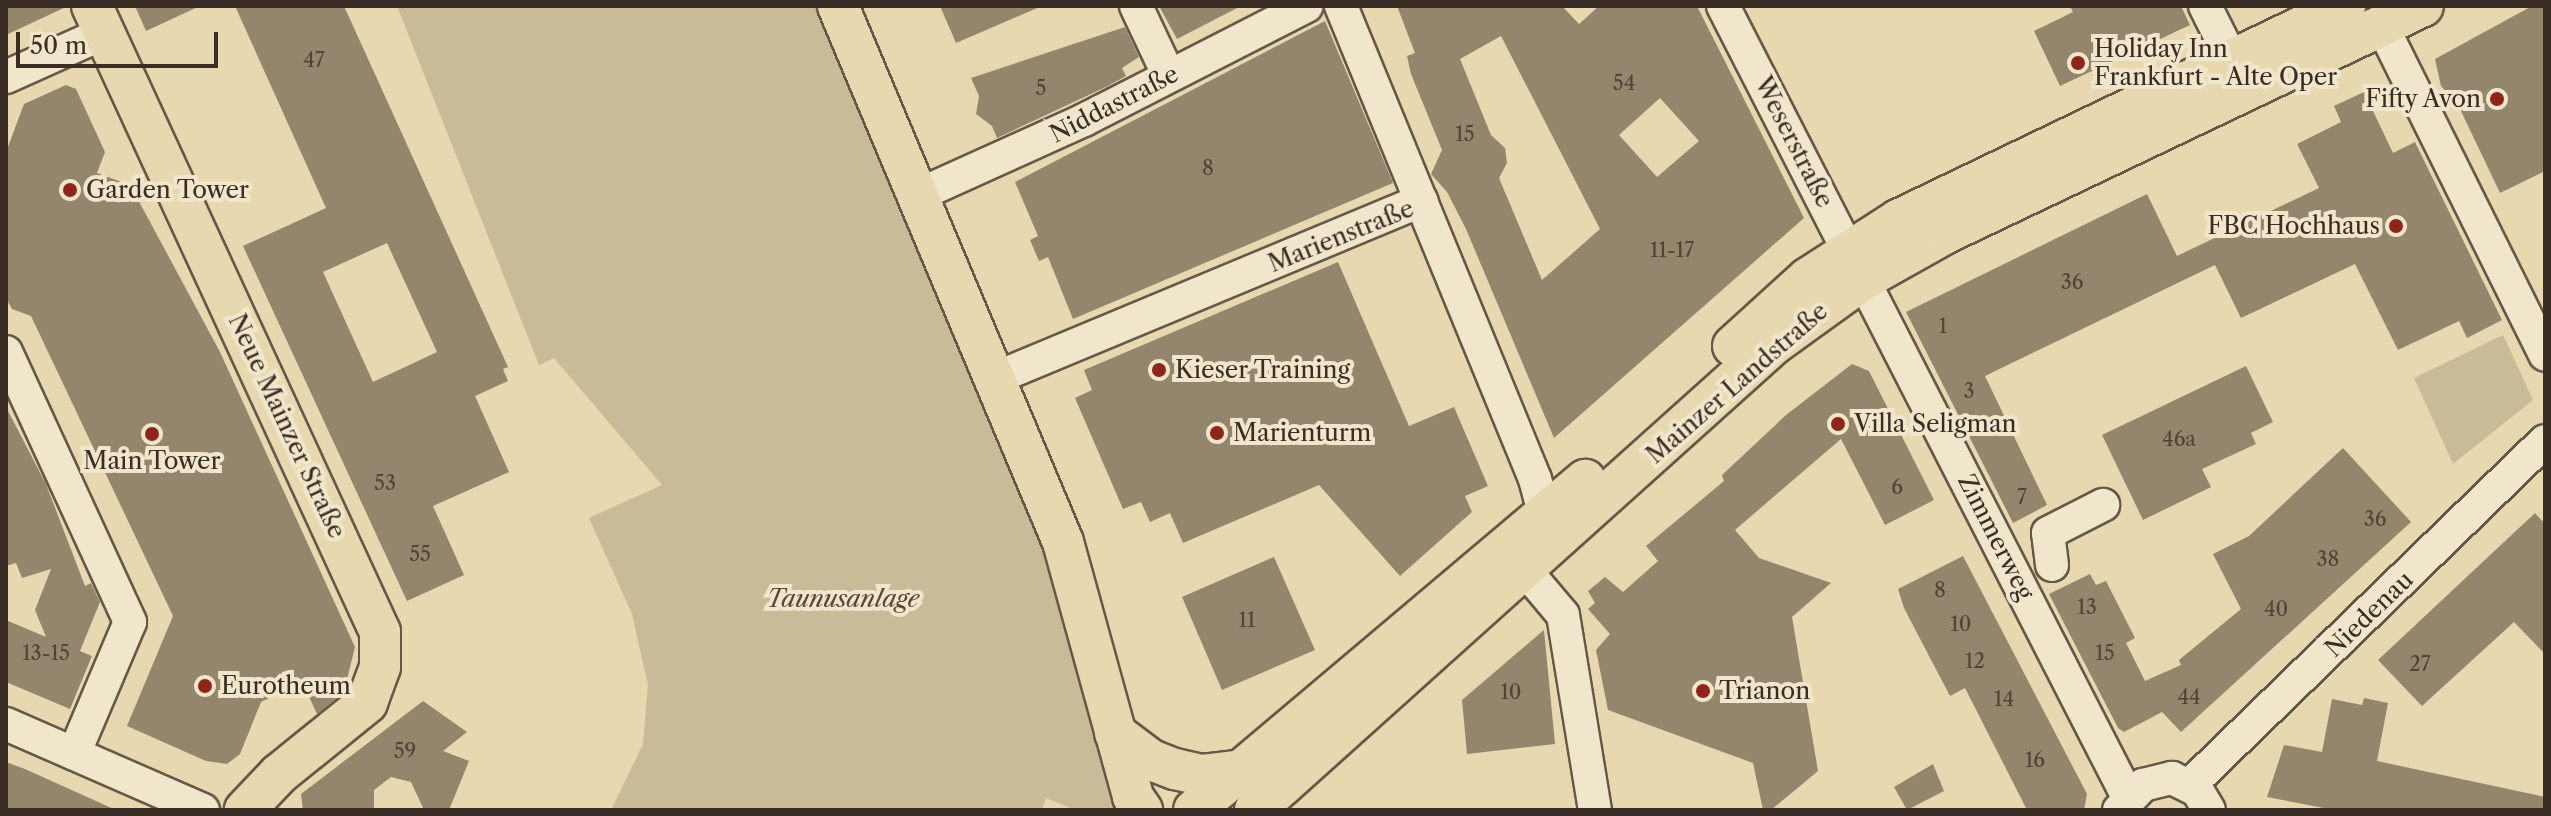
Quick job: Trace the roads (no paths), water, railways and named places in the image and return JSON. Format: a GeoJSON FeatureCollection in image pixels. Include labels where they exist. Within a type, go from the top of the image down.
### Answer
{"type":"FeatureCollection","features":[{"type":"Feature","properties":{"kind":"main road"},"geometry":{"type":"LineString","coordinates":[[838,6],[1063,542],[1115,733],[1142,810]]}},
{"type":"Feature","properties":{"kind":"main road","name":"Mainzer Landstraße"},"geometry":{"type":"LineString","coordinates":[[1255,810],[1526,571],[1774,344],[1857,265],[1898,220],[2345,6]]}},
{"type":"Feature","properties":{"kind":"main road","name":"Mainzer Landstraße"},"geometry":{"type":"LineString","coordinates":[[1194,810],[1545,516],[1808,278],[1857,265],[1946,233],[2423,6]]}},
{"type":"Feature","properties":{"kind":"main road","name":"Neue Mainzer Straße"},"geometry":{"type":"LineString","coordinates":[[98,19],[380,632],[380,667],[367,703],[279,774],[245,810]]}},
{"type":"Feature","properties":{"kind":"main road"},"geometry":{"type":"LineString","coordinates":[[1115,733],[1151,760],[1175,769],[1201,775],[1243,770]]}},
{"type":"Feature","properties":{"kind":"street"},"geometry":{"type":"LineString","coordinates":[[1136,6],[1169,76]]}},
{"type":"Feature","properties":{"kind":"street","name":"Niddastraße"},"geometry":{"type":"LineString","coordinates":[[918,195],[1169,76],[1307,6]]}},
{"type":"Feature","properties":{"kind":"street"},"geometry":{"type":"LineString","coordinates":[[1341,6],[1421,201]]}},
{"type":"Feature","properties":{"kind":"street","name":"Weserstraße"},"geometry":{"type":"LineString","coordinates":[[1723,6],[1857,265]]}},
{"type":"Feature","properties":{"kind":"street"},"geometry":{"type":"LineString","coordinates":[[2205,6],[2232,60]]}},
{"type":"Feature","properties":{"kind":"street"},"geometry":{"type":"LineString","coordinates":[[6,77],[98,19]]}},
{"type":"Feature","properties":{"kind":"street"},"geometry":{"type":"LineString","coordinates":[[2382,26],[2545,355]]}},
{"type":"Feature","properties":{"kind":"street","name":"Marienstraße"},"geometry":{"type":"LineString","coordinates":[[993,379],[1421,201],[1535,479],[1545,516]]}},
{"type":"Feature","properties":{"kind":"street","name":"Zimmerweg"},"geometry":{"type":"LineString","coordinates":[[1857,265],[2123,803]]}},
{"type":"Feature","properties":{"kind":"street"},"geometry":{"type":"LineString","coordinates":[[6,352],[130,622],[74,754]]}},
{"type":"Feature","properties":{"kind":"street","name":"Niedenau"},"geometry":{"type":"LineString","coordinates":[[2199,797],[2545,441]]}},
{"type":"Feature","properties":{"kind":"street"},"geometry":{"type":"LineString","coordinates":[[2052,565],[2048,533],[2103,505]]}},
{"type":"Feature","properties":{"kind":"street"},"geometry":{"type":"LineString","coordinates":[[1526,571],[1563,615],[1595,810]]}},
{"type":"Feature","properties":{"kind":"street"},"geometry":{"type":"LineString","coordinates":[[6,724],[203,810]]}},
{"type":"Feature","properties":{"kind":"street"},"geometry":{"type":"LineString","coordinates":[[2123,803],[2158,779],[2199,797]]}},
{"type":"Feature","properties":{"kind":"place","name":"Holiday Inn Frankfurt - Alte Oper"},"geometry":{"type":"Point","coordinates":[2078,63]}},
{"type":"Feature","properties":{"kind":"place","name":"Fifty Avon"},"geometry":{"type":"Point","coordinates":[2497,99]}},
{"type":"Feature","properties":{"kind":"place","name":"Garden Tower"},"geometry":{"type":"Point","coordinates":[70,190]}},
{"type":"Feature","properties":{"kind":"place","name":"FBC Hochhaus"},"geometry":{"type":"Point","coordinates":[2396,226]}},
{"type":"Feature","properties":{"kind":"place","name":"Kieser Training"},"geometry":{"type":"Point","coordinates":[1159,370]}},
{"type":"Feature","properties":{"kind":"place","name":"Villa Seligman"},"geometry":{"type":"Point","coordinates":[1838,424]}},
{"type":"Feature","properties":{"kind":"place","name":"Marienturm"},"geometry":{"type":"Point","coordinates":[1217,433]}},
{"type":"Feature","properties":{"kind":"place","name":"Main Tower"},"geometry":{"type":"Point","coordinates":[152,434]}},
{"type":"Feature","properties":{"kind":"place","name":"Eurotheum"},"geometry":{"type":"Point","coordinates":[205,686]}},
{"type":"Feature","properties":{"kind":"place","name":"Trianon"},"geometry":{"type":"Point","coordinates":[1703,691]}},
{"type":"Feature","properties":{"kind":"park label","name":"Taunusanlage"},"geometry":{"type":"Point","coordinates":[843,599]}}]}
